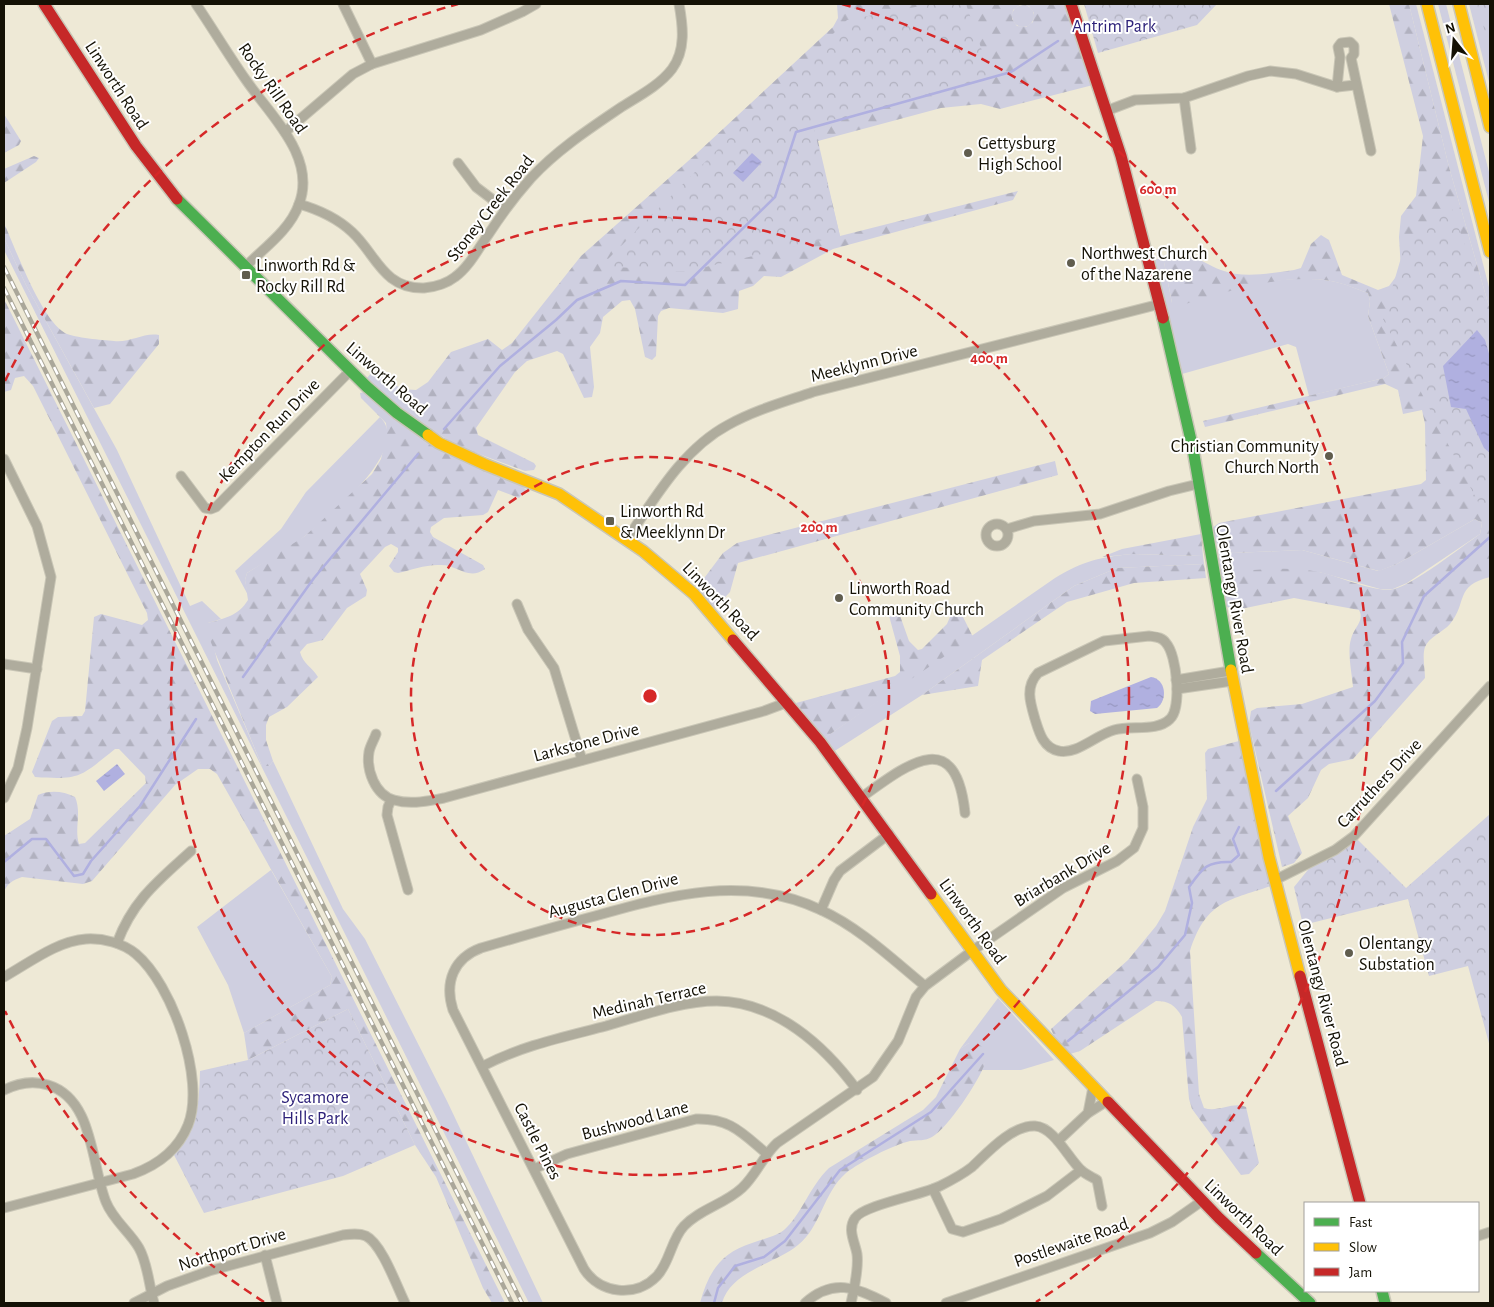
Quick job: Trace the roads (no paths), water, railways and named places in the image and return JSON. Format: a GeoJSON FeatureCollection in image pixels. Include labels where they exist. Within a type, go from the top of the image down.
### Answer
{"type":"FeatureCollection","features":[{"type":"Feature","properties":{"kind":"main road","name":"Linworth Road"},"geometry":{"type":"LineString","coordinates":[[44,4],[158,177],[181,205],[397,414],[439,443],[484,464],[559,494],[627,539],[694,594],[788,702],[862,796],[1001,990],[1202,1201],[1310,1303]]}},
{"type":"Feature","properties":{"kind":"main road","name":"Olentangy River Road"},"geometry":{"type":"LineString","coordinates":[[1071,4],[1139,220],[1160,304],[1186,416],[1231,676],[1275,880],[1360,1202]]}},
{"type":"Feature","properties":{"kind":"main road"},"geometry":{"type":"LineString","coordinates":[[1427,4],[1490,252]]}},
{"type":"Feature","properties":{"kind":"main road"},"geometry":{"type":"LineString","coordinates":[[1459,4],[1490,127]]}},
{"type":"Feature","properties":{"kind":"street","name":"Rocky Rill Road"},"geometry":{"type":"LineString","coordinates":[[196,4],[245,80],[291,141],[301,167],[303,179],[299,204],[288,224],[245,267]]}},
{"type":"Feature","properties":{"kind":"street"},"geometry":{"type":"LineString","coordinates":[[343,4],[372,64]]}},
{"type":"Feature","properties":{"kind":"street"},"geometry":{"type":"LineString","coordinates":[[285,132],[353,74],[372,64],[481,30],[536,4]]}},
{"type":"Feature","properties":{"kind":"street","name":"Stoney Creek Road"},"geometry":{"type":"LineString","coordinates":[[299,204],[326,213],[354,233],[380,268],[391,278],[409,286],[423,288],[445,283],[456,277],[466,266],[505,210],[550,158],[655,86],[672,70],[682,48],[682,21],[679,4]]}},
{"type":"Feature","properties":{"kind":"street"},"geometry":{"type":"LineString","coordinates":[[1337,87],[1340,57],[1338,47],[1345,42],[1354,46],[1354,54],[1351,58],[1355,85],[1371,151]]}},
{"type":"Feature","properties":{"kind":"street"},"geometry":{"type":"LineString","coordinates":[[1106,111],[1135,100],[1184,98],[1248,76],[1270,71],[1296,74],[1337,87],[1355,85]]}},
{"type":"Feature","properties":{"kind":"street"},"geometry":{"type":"LineString","coordinates":[[1184,98],[1191,149]]}},
{"type":"Feature","properties":{"kind":"street"},"geometry":{"type":"LineString","coordinates":[[458,163],[476,187],[505,210]]}},
{"type":"Feature","properties":{"kind":"street","name":"Meeklynn Drive"},"geometry":{"type":"LineString","coordinates":[[627,539],[656,496],[699,446],[726,426],[760,410],[814,392],[1160,304]]}},
{"type":"Feature","properties":{"kind":"street","name":"Kempton Run Drive"},"geometry":{"type":"LineString","coordinates":[[181,476],[205,508],[210,510],[227,497],[350,370]]}},
{"type":"Feature","properties":{"kind":"street"},"geometry":{"type":"LineString","coordinates":[[4,459],[37,526],[49,568],[50,595],[28,728],[18,768],[4,798]]}},
{"type":"Feature","properties":{"kind":"street"},"geometry":{"type":"LineString","coordinates":[[1007,529],[1034,521],[1100,514],[1169,491],[1198,484]]}},
{"type":"Feature","properties":{"kind":"street"},"geometry":{"type":"LineString","coordinates":[[517,604],[528,630],[554,668],[582,760]]}},
{"type":"Feature","properties":{"kind":"street"},"geometry":{"type":"LineString","coordinates":[[1149,636],[1159,637],[1169,647],[1176,680],[1177,708],[1165,723],[1117,729],[1098,735],[1081,747],[1067,752],[1052,749],[1044,741],[1030,700],[1030,686],[1033,678],[1043,670],[1104,641],[1149,636]]}},
{"type":"Feature","properties":{"kind":"street"},"geometry":{"type":"LineString","coordinates":[[4,664],[37,669]]}},
{"type":"Feature","properties":{"kind":"street"},"geometry":{"type":"LineString","coordinates":[[1176,680],[1231,676]]}},
{"type":"Feature","properties":{"kind":"street"},"geometry":{"type":"LineString","coordinates":[[1177,689],[1231,676]]}},
{"type":"Feature","properties":{"kind":"street","name":"Carruthers Drive"},"geometry":{"type":"LineString","coordinates":[[1275,880],[1335,850],[1354,836],[1490,686]]}},
{"type":"Feature","properties":{"kind":"street","name":"Larkstone Drive"},"geometry":{"type":"LineString","coordinates":[[391,800],[418,803],[444,798],[788,702]]}},
{"type":"Feature","properties":{"kind":"street"},"geometry":{"type":"LineString","coordinates":[[376,734],[369,749],[370,775],[382,792],[391,800],[387,815],[408,890]]}},
{"type":"Feature","properties":{"kind":"street"},"geometry":{"type":"LineString","coordinates":[[862,796],[903,767],[924,761],[940,760],[948,763],[958,775],[965,813]]}},
{"type":"Feature","properties":{"kind":"street","name":"Briarbank Drive"},"geometry":{"type":"LineString","coordinates":[[925,986],[1063,888],[1117,862],[1134,848],[1143,828],[1143,807],[1136,779]]}},
{"type":"Feature","properties":{"kind":"street"},"geometry":{"type":"LineString","coordinates":[[821,910],[840,871],[889,834]]}},
{"type":"Feature","properties":{"kind":"street"},"geometry":{"type":"LineString","coordinates":[[117,943],[129,915],[137,904],[191,851]]}},
{"type":"Feature","properties":{"kind":"street","name":"Augusta Glen Drive"},"geometry":{"type":"LineString","coordinates":[[450,980],[455,966],[474,950],[671,895],[721,890],[762,893],[821,910],[868,938],[925,986]]}},
{"type":"Feature","properties":{"kind":"street"},"geometry":{"type":"LineString","coordinates":[[4,977],[57,948],[77,941],[95,940],[117,943],[136,954],[144,962],[168,997],[186,1050],[192,1082],[193,1105],[181,1140],[162,1159],[133,1174],[4,1208]]}},
{"type":"Feature","properties":{"kind":"street","name":"Castle Pines"},"geometry":{"type":"LineString","coordinates":[[450,980],[449,995],[453,1010],[588,1276],[608,1288],[627,1291],[648,1283],[657,1276],[683,1227],[691,1220],[743,1188],[766,1153]]}},
{"type":"Feature","properties":{"kind":"street"},"geometry":{"type":"LineString","coordinates":[[766,1153],[789,1134],[857,1090],[873,1077],[884,1064],[898,1041],[916,997],[925,986]]}},
{"type":"Feature","properties":{"kind":"street","name":"Medinah Terrace"},"geometry":{"type":"LineString","coordinates":[[483,1066],[509,1053],[561,1038],[676,1007],[717,1001],[757,1008],[780,1017],[830,1057],[857,1090]]}},
{"type":"Feature","properties":{"kind":"street"},"geometry":{"type":"LineString","coordinates":[[4,1090],[27,1082],[53,1086],[67,1095],[80,1112],[107,1205],[139,1248],[153,1299]]}},
{"type":"Feature","properties":{"kind":"street"},"geometry":{"type":"LineString","coordinates":[[1088,1112],[1093,1087]]}},
{"type":"Feature","properties":{"kind":"street"},"geometry":{"type":"LineString","coordinates":[[1058,1141],[1088,1112],[1107,1102]]}},
{"type":"Feature","properties":{"kind":"street","name":"Bushwood Lane"},"geometry":{"type":"LineString","coordinates":[[534,1169],[566,1154],[696,1119],[714,1119],[731,1125],[766,1153]]}},
{"type":"Feature","properties":{"kind":"street"},"geometry":{"type":"LineString","coordinates":[[851,1303],[857,1256],[851,1235],[855,1217],[870,1208],[933,1190],[971,1168],[997,1142],[1030,1127],[1039,1127],[1058,1141],[1081,1170],[1097,1180],[1102,1206]]}},
{"type":"Feature","properties":{"kind":"street"},"geometry":{"type":"LineString","coordinates":[[933,1190],[952,1229],[963,1232],[1001,1219],[1047,1196],[1081,1170]]}},
{"type":"Feature","properties":{"kind":"street","name":"Postlewaite Road"},"geometry":{"type":"LineString","coordinates":[[946,1303],[1150,1233],[1172,1222],[1202,1201]]}},
{"type":"Feature","properties":{"kind":"street","name":"Northport Drive"},"geometry":{"type":"LineString","coordinates":[[134,1303],[153,1299],[209,1271],[343,1235],[360,1234],[368,1237],[374,1243],[405,1303]]}},
{"type":"Feature","properties":{"kind":"street"},"geometry":{"type":"LineString","coordinates":[[265,1256],[277,1303]]}},
{"type":"Feature","properties":{"kind":"street"},"geometry":{"type":"LineString","coordinates":[[805,1303],[816,1293],[828,1288],[854,1289],[886,1303]]}},
{"type":"Feature","properties":{"kind":"water"},"geometry":{"type":"Polygon","coordinates":[[[752,153],[762,162],[743,182],[733,173],[752,153]]]}},
{"type":"Feature","properties":{"kind":"water"},"geometry":{"type":"Polygon","coordinates":[[[1477,330],[1485,340],[1490,357],[1490,453],[1484,448],[1466,409],[1451,407],[1443,366],[1477,330]]]}},
{"type":"Feature","properties":{"kind":"water"},"geometry":{"type":"Polygon","coordinates":[[[1151,677],[1160,682],[1164,690],[1163,700],[1157,708],[1095,714],[1090,711],[1091,701],[1151,677]]]}},
{"type":"Feature","properties":{"kind":"water"},"geometry":{"type":"Polygon","coordinates":[[[117,764],[125,774],[104,791],[96,781],[117,764]]]}},
{"type":"Feature","properties":{"kind":"waterway"},"geometry":{"type":"LineString","coordinates":[[444,429],[500,366],[556,320],[577,300],[621,281],[685,285],[775,197],[796,132],[1011,72],[1058,41]]}},
{"type":"Feature","properties":{"kind":"waterway"},"geometry":{"type":"LineString","coordinates":[[243,677],[314,578],[418,454]]}},
{"type":"Feature","properties":{"kind":"waterway"},"geometry":{"type":"LineString","coordinates":[[1276,791],[1375,701],[1403,663],[1402,642],[1424,596],[1490,537]]}},
{"type":"Feature","properties":{"kind":"waterway"},"geometry":{"type":"LineString","coordinates":[[4,862],[32,839],[46,839],[74,876],[83,874],[91,861],[140,806],[196,719]]}},
{"type":"Feature","properties":{"kind":"waterway"},"geometry":{"type":"LineString","coordinates":[[1068,1041],[1158,967],[1185,935],[1192,903],[1189,887],[1206,867],[1216,863],[1231,862],[1239,855],[1233,839],[1239,827]]}},
{"type":"Feature","properties":{"kind":"waterway"},"geometry":{"type":"LineString","coordinates":[[714,1303],[718,1288],[735,1266],[764,1257],[785,1241],[840,1170],[931,1112],[983,1054]]}},
{"type":"Feature","properties":{"kind":"railway"},"geometry":{"type":"LineString","coordinates":[[4,267],[522,1303]]}},
{"type":"Feature","properties":{"kind":"railway"},"geometry":{"type":"LineString","coordinates":[[4,288],[512,1303]]}},
{"type":"Feature","properties":{"kind":"place","name":"Gettysburg High School"},"geometry":{"type":"Point","coordinates":[968,153]}},
{"type":"Feature","properties":{"kind":"place","name":"Northwest Church of the Nazarene"},"geometry":{"type":"Point","coordinates":[1071,263]}},
{"type":"Feature","properties":{"kind":"place","name":"Linworth Rd & Rocky Rill Rd"},"geometry":{"type":"Point","coordinates":[246,275]}},
{"type":"Feature","properties":{"kind":"place","name":"Christian Community Church North"},"geometry":{"type":"Point","coordinates":[1329,456]}},
{"type":"Feature","properties":{"kind":"place","name":"Linworth Rd & Meeklynn Dr"},"geometry":{"type":"Point","coordinates":[610,521]}},
{"type":"Feature","properties":{"kind":"place","name":"Linworth Road Community Church"},"geometry":{"type":"Point","coordinates":[839,598]}},
{"type":"Feature","properties":{"kind":"place","name":"Olentangy Substation"},"geometry":{"type":"Point","coordinates":[1349,953]}},
{"type":"Feature","properties":{"kind":"park label","name":"Antrim Park"},"geometry":{"type":"Point","coordinates":[1114,26]}},
{"type":"Feature","properties":{"kind":"park label","name":"Sycamore Hills Park"},"geometry":{"type":"Point","coordinates":[315,1107]}}]}
